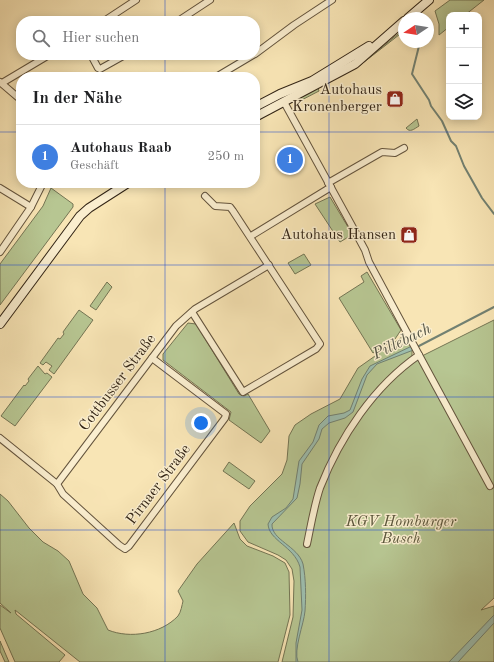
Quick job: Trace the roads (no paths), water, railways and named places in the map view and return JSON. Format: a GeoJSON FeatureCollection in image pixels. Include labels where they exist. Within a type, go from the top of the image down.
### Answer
{"type":"FeatureCollection","features":[{"type":"Feature","properties":{"kind":"main road"},"geometry":{"type":"LineString","coordinates":[[415,12],[429,0]]}},
{"type":"Feature","properties":{"kind":"main road"},"geometry":{"type":"LineString","coordinates":[[260,114],[355,64],[398,26]]}},
{"type":"Feature","properties":{"kind":"main road"},"geometry":{"type":"LineString","coordinates":[[284,102],[288,95],[385,37]]}},
{"type":"Feature","properties":{"kind":"main road"},"geometry":{"type":"LineString","coordinates":[[260,104],[312,80]]}},
{"type":"Feature","properties":{"kind":"main road"},"geometry":{"type":"LineString","coordinates":[[260,110],[273,103],[284,102]]}},
{"type":"Feature","properties":{"kind":"main road"},"geometry":{"type":"LineString","coordinates":[[0,324],[76,220],[89,208],[120,188]]}},
{"type":"Feature","properties":{"kind":"street"},"geometry":{"type":"LineString","coordinates":[[112,16],[136,0]]}},
{"type":"Feature","properties":{"kind":"street"},"geometry":{"type":"LineString","coordinates":[[186,16],[210,0]]}},
{"type":"Feature","properties":{"kind":"street"},"geometry":{"type":"LineString","coordinates":[[260,49],[322,2],[332,0]]}},
{"type":"Feature","properties":{"kind":"street"},"geometry":{"type":"LineString","coordinates":[[19,72],[40,60]]}},
{"type":"Feature","properties":{"kind":"street"},"geometry":{"type":"LineString","coordinates":[[94,60],[100,69],[117,60]]}},
{"type":"Feature","properties":{"kind":"street"},"geometry":{"type":"LineString","coordinates":[[224,72],[244,60]]}},
{"type":"Feature","properties":{"kind":"street"},"geometry":{"type":"LineString","coordinates":[[16,74],[1,82],[16,96]]}},
{"type":"Feature","properties":{"kind":"street"},"geometry":{"type":"LineString","coordinates":[[284,102],[330,185],[418,354],[490,486]]}},
{"type":"Feature","properties":{"kind":"street"},"geometry":{"type":"LineString","coordinates":[[251,236],[382,152],[395,153],[404,148]]}},
{"type":"Feature","properties":{"kind":"street"},"geometry":{"type":"LineString","coordinates":[[0,188],[31,207]]}},
{"type":"Feature","properties":{"kind":"street"},"geometry":{"type":"LineString","coordinates":[[0,252],[31,207],[40,188]]}},
{"type":"Feature","properties":{"kind":"street"},"geometry":{"type":"LineString","coordinates":[[192,312],[242,392],[248,390],[320,344],[251,236],[230,207],[215,206],[205,196]]}},
{"type":"Feature","properties":{"kind":"street","name":"Cottbusser Straße"},"geometry":{"type":"LineString","coordinates":[[57,484],[176,326],[192,312],[269,265]]}},
{"type":"Feature","properties":{"kind":"street"},"geometry":{"type":"LineString","coordinates":[[307,544],[320,489],[348,432],[381,387],[418,354]]}},
{"type":"Feature","properties":{"kind":"street","name":"Pirnaer Straße"},"geometry":{"type":"LineString","coordinates":[[57,484],[63,494],[113,540],[125,549],[129,546],[225,418],[226,414],[152,358]]}},
{"type":"Feature","properties":{"kind":"street"},"geometry":{"type":"LineString","coordinates":[[0,438],[57,484]]}},
{"type":"Feature","properties":{"kind":"waterway","name":"Pillebach"},"geometry":{"type":"LineString","coordinates":[[418,48],[412,74],[429,100],[431,106],[442,121],[451,141],[456,146],[464,166],[482,198],[494,214]]}},
{"type":"Feature","properties":{"kind":"waterway","name":"Pillebach"},"geometry":{"type":"LineString","coordinates":[[417,347],[494,307]]}},
{"type":"Feature","properties":{"kind":"place","name":"Autohaus Kronenberger"},"geometry":{"type":"Point","coordinates":[395,99]}},
{"type":"Feature","properties":{"kind":"place","name":"Autohaus Raab"},"geometry":{"type":"Point","coordinates":[290,160]}},
{"type":"Feature","properties":{"kind":"place","name":"Autohaus Hansen"},"geometry":{"type":"Point","coordinates":[409,235]}},
{"type":"Feature","properties":{"kind":"park label","name":"KGV Homburger Busch"},"geometry":{"type":"Point","coordinates":[401,530]}}]}
